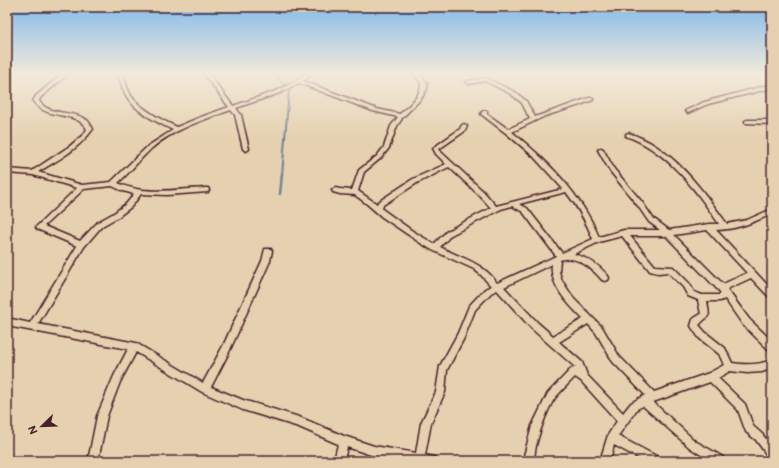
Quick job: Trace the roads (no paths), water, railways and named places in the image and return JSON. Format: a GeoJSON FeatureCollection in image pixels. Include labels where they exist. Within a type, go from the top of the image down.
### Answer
{"type":"FeatureCollection","features":[{"type":"Feature","properties":{"kind":"street"},"geometry":{"type":"LineString","coordinates":[[33,174],[75,145],[87,135],[90,129],[89,124],[85,121],[47,110],[38,105],[36,101],[41,95]]}},
{"type":"Feature","properties":{"kind":"street"},"geometry":{"type":"LineString","coordinates":[[128,95],[132,101],[167,125],[178,130]]}},
{"type":"Feature","properties":{"kind":"street"},"geometry":{"type":"LineString","coordinates":[[222,95],[238,115],[246,150]]}},
{"type":"Feature","properties":{"kind":"street"},"geometry":{"type":"LineString","coordinates":[[113,184],[147,148],[178,130],[202,118],[270,95]]}},
{"type":"Feature","properties":{"kind":"street"},"geometry":{"type":"LineString","coordinates":[[334,95],[375,110],[401,116]]}},
{"type":"Feature","properties":{"kind":"street"},"geometry":{"type":"LineString","coordinates":[[355,192],[361,171],[384,151],[387,147],[391,131],[401,116],[421,95]]}},
{"type":"Feature","properties":{"kind":"street"},"geometry":{"type":"LineString","coordinates":[[516,95],[524,102],[533,119]]}},
{"type":"Feature","properties":{"kind":"street"},"geometry":{"type":"LineString","coordinates":[[688,111],[706,103],[738,95]]}},
{"type":"Feature","properties":{"kind":"street"},"geometry":{"type":"LineString","coordinates":[[508,132],[512,128],[533,119],[579,105],[591,99]]}},
{"type":"Feature","properties":{"kind":"street"},"geometry":{"type":"LineString","coordinates":[[485,112],[484,114],[508,132],[544,164],[581,207],[597,240]]}},
{"type":"Feature","properties":{"kind":"street"},"geometry":{"type":"LineString","coordinates":[[747,122],[772,122]]}},
{"type":"Feature","properties":{"kind":"street"},"geometry":{"type":"LineString","coordinates":[[464,126],[463,130],[436,148],[438,153],[482,194],[495,209]]}},
{"type":"Feature","properties":{"kind":"street"},"geometry":{"type":"LineString","coordinates":[[628,135],[637,136],[660,152],[704,200],[725,228]]}},
{"type":"Feature","properties":{"kind":"street"},"geometry":{"type":"LineString","coordinates":[[601,150],[612,170],[640,204],[650,220],[668,233],[724,291],[746,322],[772,347]]}},
{"type":"Feature","properties":{"kind":"street"},"geometry":{"type":"LineString","coordinates":[[379,209],[380,204],[415,181],[450,164]]}},
{"type":"Feature","properties":{"kind":"street"},"geometry":{"type":"LineString","coordinates":[[7,171],[33,174],[82,187],[113,184],[126,190],[162,193],[206,190]]}},
{"type":"Feature","properties":{"kind":"street"},"geometry":{"type":"LineString","coordinates":[[81,245],[39,227],[82,187]]}},
{"type":"Feature","properties":{"kind":"street"},"geometry":{"type":"LineString","coordinates":[[335,190],[360,194],[370,204],[379,209],[384,215],[435,248],[472,264],[485,272],[520,311],[579,365],[584,378]]}},
{"type":"Feature","properties":{"kind":"street"},"geometry":{"type":"LineString","coordinates":[[435,248],[449,233],[495,209],[566,190]]}},
{"type":"Feature","properties":{"kind":"street"},"geometry":{"type":"LineString","coordinates":[[32,326],[81,245],[100,224],[116,216],[129,205],[139,192]]}},
{"type":"Feature","properties":{"kind":"street"},"geometry":{"type":"LineString","coordinates":[[512,204],[525,210],[561,257],[583,259],[595,266],[605,278]]}},
{"type":"Feature","properties":{"kind":"street"},"geometry":{"type":"LineString","coordinates":[[420,458],[426,423],[440,392],[443,369],[461,335],[472,308],[488,291],[597,240],[624,233],[668,233],[709,227],[725,228],[748,222],[772,211]]}},
{"type":"Feature","properties":{"kind":"street"},"geometry":{"type":"LineString","coordinates":[[709,227],[772,295]]}},
{"type":"Feature","properties":{"kind":"street"},"geometry":{"type":"LineString","coordinates":[[624,233],[653,269],[670,269],[686,285],[691,294],[702,298],[720,298],[724,291],[752,274]]}},
{"type":"Feature","properties":{"kind":"street"},"geometry":{"type":"LineString","coordinates":[[205,389],[226,349],[263,268],[268,251]]}},
{"type":"Feature","properties":{"kind":"street"},"geometry":{"type":"LineString","coordinates":[[561,257],[555,271],[557,280],[571,301],[599,330],[616,360],[649,399],[692,444],[719,461]]}},
{"type":"Feature","properties":{"kind":"street"},"geometry":{"type":"LineString","coordinates":[[702,298],[705,315],[696,322],[695,326],[702,335],[722,351],[729,367]]}},
{"type":"Feature","properties":{"kind":"street"},"geometry":{"type":"LineString","coordinates":[[552,341],[588,320]]}},
{"type":"Feature","properties":{"kind":"street"},"geometry":{"type":"LineString","coordinates":[[7,322],[136,347],[205,389],[242,404],[299,422],[344,441],[374,451],[430,461]]}},
{"type":"Feature","properties":{"kind":"street"},"geometry":{"type":"LineString","coordinates":[[93,461],[102,416],[120,373],[132,350],[136,347]]}},
{"type":"Feature","properties":{"kind":"street"},"geometry":{"type":"LineString","coordinates":[[605,461],[611,438],[634,406],[710,377],[729,367],[748,369],[762,368],[772,364]]}},
{"type":"Feature","properties":{"kind":"street"},"geometry":{"type":"LineString","coordinates":[[530,461],[537,426],[551,396],[574,372],[584,378],[623,420]]}},
{"type":"Feature","properties":{"kind":"street"},"geometry":{"type":"LineString","coordinates":[[710,377],[742,407],[749,429],[759,437],[772,455]]}},
{"type":"Feature","properties":{"kind":"street"},"geometry":{"type":"LineString","coordinates":[[611,438],[654,461]]}},
{"type":"Feature","properties":{"kind":"street"},"geometry":{"type":"LineString","coordinates":[[339,461],[344,441]]}},
{"type":"Feature","properties":{"kind":"waterway"},"geometry":{"type":"LineString","coordinates":[[282,175],[289,95]]}},
{"type":"Feature","properties":{"kind":"waterway"},"geometry":{"type":"LineString","coordinates":[[280,194],[282,174]]}}]}
